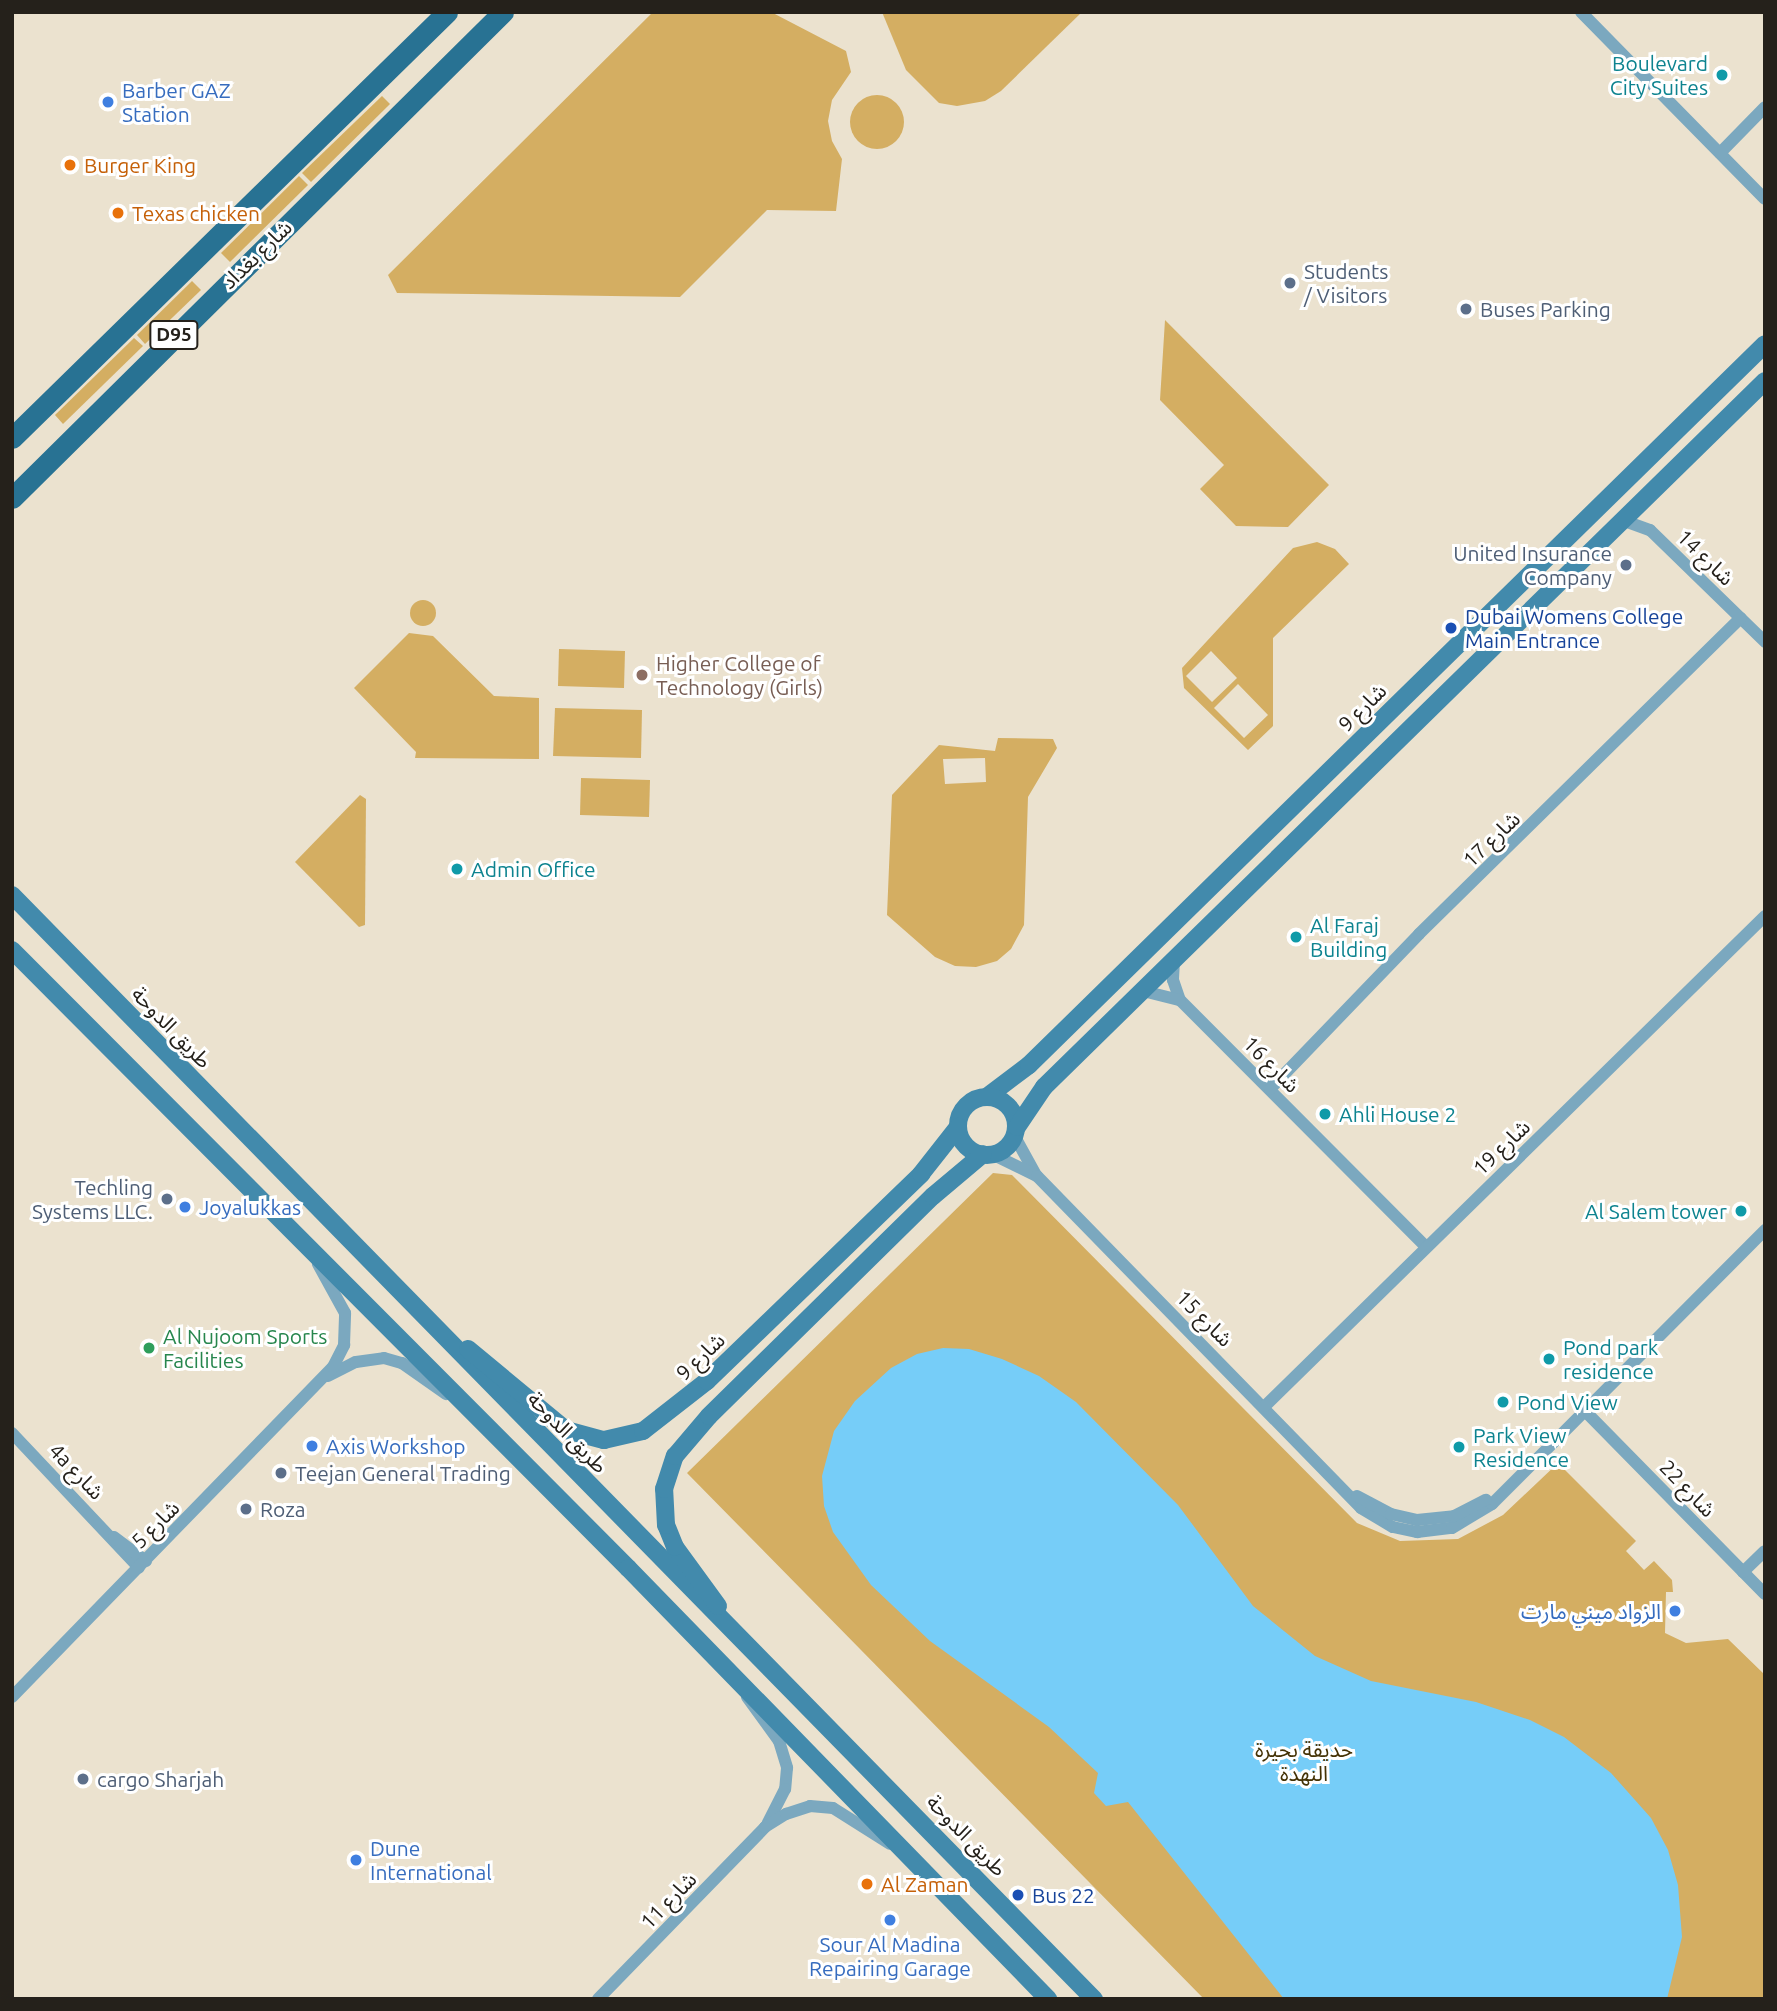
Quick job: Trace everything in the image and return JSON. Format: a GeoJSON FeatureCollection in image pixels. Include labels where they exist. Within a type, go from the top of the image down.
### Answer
{"type":"FeatureCollection","features":[{"type":"Feature","properties":{"kind":"main road","name":"شارع بغداد"},"geometry":{"type":"LineString","coordinates":[[16,437],[447,12]]}},
{"type":"Feature","properties":{"kind":"main road","name":"شارع بغداد"},"geometry":{"type":"LineString","coordinates":[[12,498],[503,12]]}},
{"type":"Feature","properties":{"kind":"street"},"geometry":{"type":"LineString","coordinates":[[1581,12],[1765,199]]}},
{"type":"Feature","properties":{"kind":"street"},"geometry":{"type":"LineString","coordinates":[[1720,153],[1765,107]]}},
{"type":"Feature","properties":{"kind":"street","name":"شارع 9"},"geometry":{"type":"LineString","coordinates":[[988,1096],[1029,1065],[1765,344]]}},
{"type":"Feature","properties":{"kind":"street"},"geometry":{"type":"LineString","coordinates":[[729,1628],[712,1596],[675,1547],[666,1525],[664,1489],[675,1456],[709,1416],[923,1206],[1016,1132],[1036,1096],[1765,381]]}},
{"type":"Feature","properties":{"kind":"street","name":"شارع 14"},"geometry":{"type":"LineString","coordinates":[[1642,502],[1650,530]]}},
{"type":"Feature","properties":{"kind":"street","name":"شارع 14"},"geometry":{"type":"LineString","coordinates":[[1622,520],[1650,530],[1765,642]]}},
{"type":"Feature","properties":{"kind":"street","name":"شارع 17"},"geometry":{"type":"LineString","coordinates":[[1270,1090],[1419,934],[1741,618]]}},
{"type":"Feature","properties":{"kind":"street"},"geometry":{"type":"LineString","coordinates":[[1236,899],[1251,872],[1279,841],[1288,811]]}},
{"type":"Feature","properties":{"kind":"street","name":"طريق الدوحة"},"geometry":{"type":"LineString","coordinates":[[12,895],[1094,1999]]}},
{"type":"Feature","properties":{"kind":"street","name":"شارع 19"},"geometry":{"type":"LineString","coordinates":[[1265,1406],[1425,1246],[1765,916]]}},
{"type":"Feature","properties":{"kind":"street"},"geometry":{"type":"LineString","coordinates":[[12,950],[470,1408],[1048,1999]]}},
{"type":"Feature","properties":{"kind":"street"},"geometry":{"type":"LineString","coordinates":[[1174,960],[1173,980],[1180,1000]]}},
{"type":"Feature","properties":{"kind":"street"},"geometry":{"type":"LineString","coordinates":[[1143,991],[1180,1000]]}},
{"type":"Feature","properties":{"kind":"street","name":"شارع 16"},"geometry":{"type":"LineString","coordinates":[[1180,1000],[1425,1246]]}},
{"type":"Feature","properties":{"kind":"street"},"geometry":{"type":"LineString","coordinates":[[988,1154],[966,1145],[958,1127],[970,1102],[988,1096],[1012,1109],[1016,1132]]}},
{"type":"Feature","properties":{"kind":"street","name":"شارع 9"},"geometry":{"type":"LineString","coordinates":[[432,1325],[481,1359],[555,1424],[591,1439],[631,1437],[671,1414],[701,1387],[921,1174],[958,1127]]}},
{"type":"Feature","properties":{"kind":"street","name":"شارع 15"},"geometry":{"type":"LineString","coordinates":[[1016,1132],[1037,1176],[1344,1489],[1391,1514],[1430,1520],[1465,1512],[1504,1489],[1765,1230]]}},
{"type":"Feature","properties":{"kind":"street","name":"شارع 15"},"geometry":{"type":"LineString","coordinates":[[988,1154],[1037,1176]]}},
{"type":"Feature","properties":{"kind":"street","name":"شارع 5"},"geometry":{"type":"LineString","coordinates":[[12,1697],[325,1378],[344,1345],[345,1313],[309,1247]]}},
{"type":"Feature","properties":{"kind":"street","name":"شارع 5"},"geometry":{"type":"LineString","coordinates":[[325,1378],[365,1359],[393,1359],[470,1408]]}},
{"type":"Feature","properties":{"kind":"street","name":"شارع 22"},"geometry":{"type":"LineString","coordinates":[[1584,1410],[1765,1594]]}},
{"type":"Feature","properties":{"kind":"street","name":"4a شارع"},"geometry":{"type":"LineString","coordinates":[[12,1433],[142,1564]]}},
{"type":"Feature","properties":{"kind":"street"},"geometry":{"type":"LineString","coordinates":[[1743,1572],[1765,1551]]}},
{"type":"Feature","properties":{"kind":"street","name":"شارع 11"},"geometry":{"type":"LineString","coordinates":[[598,1999],[765,1827],[781,1800],[787,1768],[779,1741],[743,1687]]}},
{"type":"Feature","properties":{"kind":"street","name":"شارع 11"},"geometry":{"type":"LineString","coordinates":[[765,1827],[798,1810],[821,1806],[844,1811],[901,1849]]}},
{"type":"Feature","properties":{"kind":"street"},"geometry":{"type":"LineString","coordinates":[[1027,1977],[1037,1999]]}},
{"type":"Feature","properties":{"kind":"green space"},"geometry":{"type":"Polygon","coordinates":[[[653,12],[771,12],[846,51],[851,72],[832,100],[828,121],[832,141],[842,159],[836,211],[767,210],[680,297],[397,293],[388,275],[653,12]]]}},
{"type":"Feature","properties":{"kind":"green space"},"geometry":{"type":"Polygon","coordinates":[[[882,12],[1082,12],[1001,91],[985,101],[957,106],[939,103],[906,70],[882,12]]]}},
{"type":"Feature","properties":{"kind":"green space"},"geometry":{"type":"Polygon","coordinates":[[[882,95],[892,99],[900,107],[904,122],[900,137],[892,145],[872,149],[862,145],[854,137],[850,117],[854,107],[862,99],[882,95]]]}},
{"type":"Feature","properties":{"kind":"green space"},"geometry":{"type":"Polygon","coordinates":[[[382,96],[390,104],[311,182],[302,173],[382,96]]]}},
{"type":"Feature","properties":{"kind":"green space"},"geometry":{"type":"Polygon","coordinates":[[[299,176],[308,185],[230,262],[221,253],[299,176]]]}},
{"type":"Feature","properties":{"kind":"green space"},"geometry":{"type":"Polygon","coordinates":[[[192,281],[201,290],[145,344],[137,335],[192,281]]]}},
{"type":"Feature","properties":{"kind":"green space"},"geometry":{"type":"Polygon","coordinates":[[[1165,320],[1329,485],[1288,527],[1236,526],[1200,489],[1224,465],[1160,400],[1165,320]]]}},
{"type":"Feature","properties":{"kind":"green space"},"geometry":{"type":"Polygon","coordinates":[[[134,338],[143,346],[63,424],[55,415],[134,338]]]}},
{"type":"Feature","properties":{"kind":"green space"},"geometry":{"type":"Polygon","coordinates":[[[1317,542],[1335,549],[1349,564],[1273,638],[1273,726],[1248,750],[1184,688],[1182,668],[1293,548],[1317,542]],[[1211,651],[1186,676],[1212,702],[1237,678],[1211,651]],[[1238,684],[1214,708],[1244,738],[1268,715],[1238,684]]]}},
{"type":"Feature","properties":{"kind":"green space"},"geometry":{"type":"Polygon","coordinates":[[[423,600],[432,604],[436,613],[432,622],[423,626],[414,622],[410,613],[414,604],[423,600]]]}},
{"type":"Feature","properties":{"kind":"green space"},"geometry":{"type":"Polygon","coordinates":[[[409,633],[433,636],[494,696],[539,698],[539,759],[415,758],[416,752],[354,688],[409,633]]]}},
{"type":"Feature","properties":{"kind":"green space"},"geometry":{"type":"Polygon","coordinates":[[[559,649],[625,651],[624,688],[558,686],[559,649]]]}},
{"type":"Feature","properties":{"kind":"green space"},"geometry":{"type":"Polygon","coordinates":[[[555,708],[642,710],[641,758],[553,756],[555,708]]]}},
{"type":"Feature","properties":{"kind":"green space"},"geometry":{"type":"Polygon","coordinates":[[[998,738],[1053,739],[1057,748],[1028,797],[1024,925],[1011,949],[997,961],[976,967],[955,966],[935,957],[887,915],[892,795],[939,745],[995,751],[998,738]],[[985,758],[943,759],[945,784],[986,782],[985,758]]]}},
{"type":"Feature","properties":{"kind":"green space"},"geometry":{"type":"Polygon","coordinates":[[[581,778],[650,780],[649,817],[580,815],[581,778]]]}},
{"type":"Feature","properties":{"kind":"green space"},"geometry":{"type":"Polygon","coordinates":[[[360,795],[366,799],[365,925],[359,927],[295,862],[360,795]]]}},
{"type":"Feature","properties":{"kind":"green space","name":"حديقة بحيرة النهدة"},"geometry":{"type":"Polygon","coordinates":[[[993,1173],[1012,1175],[1357,1523],[1400,1541],[1458,1539],[1503,1515],[1558,1463],[1636,1541],[1626,1551],[1644,1570],[1654,1561],[1672,1580],[1673,1592],[1666,1592],[1665,1633],[1686,1643],[1728,1639],[1765,1675],[1765,1999],[1204,1999],[687,1473],[993,1173]]]}},
{"type":"Feature","properties":{"kind":"water"},"geometry":{"type":"Polygon","coordinates":[[[943,1348],[969,1349],[1002,1359],[1039,1376],[1076,1402],[1178,1505],[1253,1606],[1315,1656],[1371,1681],[1476,1702],[1530,1720],[1564,1737],[1611,1773],[1651,1818],[1668,1850],[1678,1885],[1682,1937],[1667,1999],[1284,1999],[1128,1802],[1106,1806],[1094,1793],[1098,1773],[1049,1727],[930,1641],[871,1585],[833,1532],[824,1506],[822,1476],[834,1431],[855,1401],[891,1368],[917,1354],[943,1348]]]}},
{"type":"Feature","properties":{"kind":"place","name":"Boulevard City Suites"},"geometry":{"type":"Point","coordinates":[1722,75]}},
{"type":"Feature","properties":{"kind":"place","name":"Barber GAZ Station"},"geometry":{"type":"Point","coordinates":[108,102]}},
{"type":"Feature","properties":{"kind":"place","name":"Burger King"},"geometry":{"type":"Point","coordinates":[70,165]}},
{"type":"Feature","properties":{"kind":"place","name":"Texas chicken"},"geometry":{"type":"Point","coordinates":[118,213]}},
{"type":"Feature","properties":{"kind":"place","name":"Students / Visitors"},"geometry":{"type":"Point","coordinates":[1290,283]}},
{"type":"Feature","properties":{"kind":"place","name":"Buses Parking"},"geometry":{"type":"Point","coordinates":[1466,309]}},
{"type":"Feature","properties":{"kind":"place","name":"United Insurance Company"},"geometry":{"type":"Point","coordinates":[1626,565]}},
{"type":"Feature","properties":{"kind":"place","name":"Dubai Womens College Main Entrance"},"geometry":{"type":"Point","coordinates":[1451,628]}},
{"type":"Feature","properties":{"kind":"place","name":"Higher College of Technology (Girls)"},"geometry":{"type":"Point","coordinates":[642,675]}},
{"type":"Feature","properties":{"kind":"place","name":"Admin Office"},"geometry":{"type":"Point","coordinates":[457,869]}},
{"type":"Feature","properties":{"kind":"place","name":"Al Faraj Building"},"geometry":{"type":"Point","coordinates":[1296,937]}},
{"type":"Feature","properties":{"kind":"place","name":"Ahli House 2"},"geometry":{"type":"Point","coordinates":[1325,1114]}},
{"type":"Feature","properties":{"kind":"place","name":"Techling Systems LLC."},"geometry":{"type":"Point","coordinates":[167,1199]}},
{"type":"Feature","properties":{"kind":"place","name":"Joyalukkas"},"geometry":{"type":"Point","coordinates":[185,1207]}},
{"type":"Feature","properties":{"kind":"place","name":"Al Salem tower"},"geometry":{"type":"Point","coordinates":[1741,1211]}},
{"type":"Feature","properties":{"kind":"place","name":"Al Nujoom Sports Facilities"},"geometry":{"type":"Point","coordinates":[149,1348]}},
{"type":"Feature","properties":{"kind":"place","name":"Pond park residence"},"geometry":{"type":"Point","coordinates":[1549,1359]}},
{"type":"Feature","properties":{"kind":"place","name":"Pond View"},"geometry":{"type":"Point","coordinates":[1503,1402]}},
{"type":"Feature","properties":{"kind":"place","name":"Axis Workshop"},"geometry":{"type":"Point","coordinates":[312,1446]}},
{"type":"Feature","properties":{"kind":"place","name":"Park View Residence"},"geometry":{"type":"Point","coordinates":[1459,1447]}},
{"type":"Feature","properties":{"kind":"place","name":"Teejan General Trading"},"geometry":{"type":"Point","coordinates":[281,1473]}},
{"type":"Feature","properties":{"kind":"place","name":"Roza"},"geometry":{"type":"Point","coordinates":[246,1509]}},
{"type":"Feature","properties":{"kind":"place","name":"الزواد ميني مارت"},"geometry":{"type":"Point","coordinates":[1675,1611]}},
{"type":"Feature","properties":{"kind":"place","name":"cargo Sharjah"},"geometry":{"type":"Point","coordinates":[83,1779]}},
{"type":"Feature","properties":{"kind":"place","name":"Dune International"},"geometry":{"type":"Point","coordinates":[356,1860]}},
{"type":"Feature","properties":{"kind":"place","name":"Al Zaman"},"geometry":{"type":"Point","coordinates":[867,1884]}},
{"type":"Feature","properties":{"kind":"place","name":"Bus 22"},"geometry":{"type":"Point","coordinates":[1018,1895]}},
{"type":"Feature","properties":{"kind":"place","name":"Sour Al Madina Repairing Garage"},"geometry":{"type":"Point","coordinates":[890,1920]}}]}
